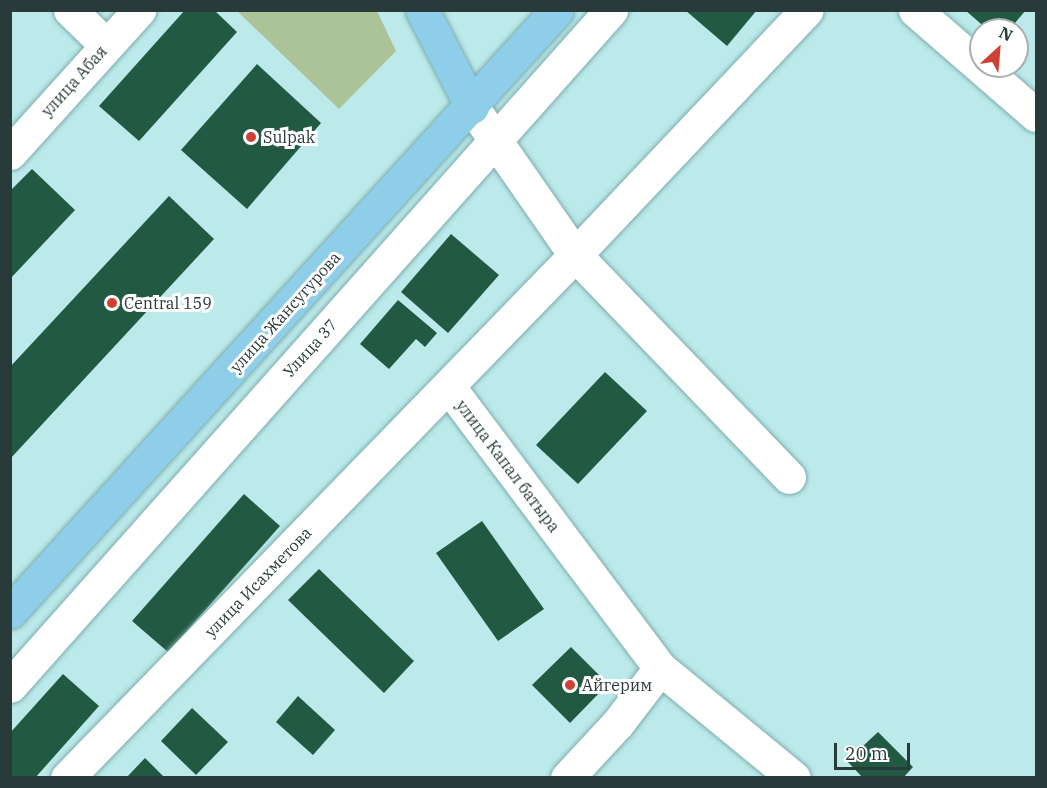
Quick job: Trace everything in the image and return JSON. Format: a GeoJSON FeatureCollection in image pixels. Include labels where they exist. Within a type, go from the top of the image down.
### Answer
{"type":"FeatureCollection","features":[{"type":"Feature","properties":{"kind":"main road"},"geometry":{"type":"LineString","coordinates":[[422,10],[472,107]]}},
{"type":"Feature","properties":{"kind":"main road","name":"улица Жансугурова"},"geometry":{"type":"LineString","coordinates":[[10,612],[472,107],[557,10]]}},
{"type":"Feature","properties":{"kind":"street"},"geometry":{"type":"LineString","coordinates":[[70,10],[105,45]]}},
{"type":"Feature","properties":{"kind":"street","name":"улица Абая"},"geometry":{"type":"LineString","coordinates":[[10,153],[105,45],[139,10]]}},
{"type":"Feature","properties":{"kind":"street","name":"Улица 37"},"geometry":{"type":"LineString","coordinates":[[10,686],[611,10]]}},
{"type":"Feature","properties":{"kind":"street","name":"улица Капал батыра"},"geometry":{"type":"LineString","coordinates":[[794,777],[660,668],[449,387],[807,10]]}},
{"type":"Feature","properties":{"kind":"street"},"geometry":{"type":"LineString","coordinates":[[915,10],[1036,116]]}},
{"type":"Feature","properties":{"kind":"street"},"geometry":{"type":"LineString","coordinates":[[472,107],[575,255],[789,477]]}},
{"type":"Feature","properties":{"kind":"street","name":"улица Исахметова"},"geometry":{"type":"LineString","coordinates":[[67,777],[449,387]]}},
{"type":"Feature","properties":{"kind":"street"},"geometry":{"type":"LineString","coordinates":[[567,777],[618,723],[660,668]]}},
{"type":"Feature","properties":{"kind":"green space"},"geometry":{"type":"Polygon","coordinates":[[[237,11],[377,11],[396,51],[339,109],[237,11]]]}},
{"type":"Feature","properties":{"kind":"building"},"geometry":{"type":"Polygon","coordinates":[[[185,10],[214,10],[237,32],[139,141],[99,106],[185,10]]]}},
{"type":"Feature","properties":{"kind":"building"},"geometry":{"type":"Polygon","coordinates":[[[685,10],[757,10],[727,46],[685,10]]]}},
{"type":"Feature","properties":{"kind":"building"},"geometry":{"type":"Polygon","coordinates":[[[965,10],[1026,10],[1019,18],[974,18],[965,10]]]}},
{"type":"Feature","properties":{"kind":"building","name":"Sulpak"},"geometry":{"type":"Polygon","coordinates":[[[257,64],[321,123],[247,209],[181,150],[257,64]]]}},
{"type":"Feature","properties":{"kind":"building"},"geometry":{"type":"Polygon","coordinates":[[[32,169],[75,210],[10,279],[10,191],[32,169]]]}},
{"type":"Feature","properties":{"kind":"building","name":"Central 159"},"geometry":{"type":"Polygon","coordinates":[[[169,196],[214,239],[10,459],[10,367],[169,196]]]}},
{"type":"Feature","properties":{"kind":"building"},"geometry":{"type":"Polygon","coordinates":[[[451,234],[499,275],[448,333],[401,292],[451,234]]]}},
{"type":"Feature","properties":{"kind":"building"},"geometry":{"type":"Polygon","coordinates":[[[398,300],[437,333],[425,347],[416,339],[389,369],[360,344],[398,300]]]}},
{"type":"Feature","properties":{"kind":"building"},"geometry":{"type":"Polygon","coordinates":[[[605,372],[647,411],[578,484],[536,445],[605,372]]]}},
{"type":"Feature","properties":{"kind":"building"},"geometry":{"type":"Polygon","coordinates":[[[244,494],[280,526],[168,652],[132,621],[244,494]]]}},
{"type":"Feature","properties":{"kind":"building"},"geometry":{"type":"Polygon","coordinates":[[[482,521],[544,609],[498,641],[436,553],[482,521]]]}},
{"type":"Feature","properties":{"kind":"building"},"geometry":{"type":"Polygon","coordinates":[[[319,569],[414,661],[384,693],[288,600],[319,569]]]}},
{"type":"Feature","properties":{"kind":"building","name":"Айгерим"},"geometry":{"type":"Polygon","coordinates":[[[571,647],[608,684],[570,723],[532,685],[571,647]]]}},
{"type":"Feature","properties":{"kind":"building"},"geometry":{"type":"Polygon","coordinates":[[[63,674],[99,706],[35,778],[10,778],[10,733],[63,674]]]}},
{"type":"Feature","properties":{"kind":"building"},"geometry":{"type":"Polygon","coordinates":[[[298,696],[335,730],[313,755],[276,722],[298,696]]]}},
{"type":"Feature","properties":{"kind":"building"},"geometry":{"type":"Polygon","coordinates":[[[192,708],[228,742],[196,775],[161,741],[192,708]]]}},
{"type":"Feature","properties":{"kind":"building"},"geometry":{"type":"Polygon","coordinates":[[[878,732],[913,767],[903,778],[863,778],[847,761],[878,732]]]}},
{"type":"Feature","properties":{"kind":"building"},"geometry":{"type":"Polygon","coordinates":[[[145,758],[165,778],[126,778],[145,758]]]}},
{"type":"Feature","properties":{"kind":"place","name":"Sulpak"},"geometry":{"type":"Point","coordinates":[251,137]}},
{"type":"Feature","properties":{"kind":"place","name":"Central 159"},"geometry":{"type":"Point","coordinates":[112,303]}},
{"type":"Feature","properties":{"kind":"place","name":"Айгерим"},"geometry":{"type":"Point","coordinates":[570,685]}}]}
